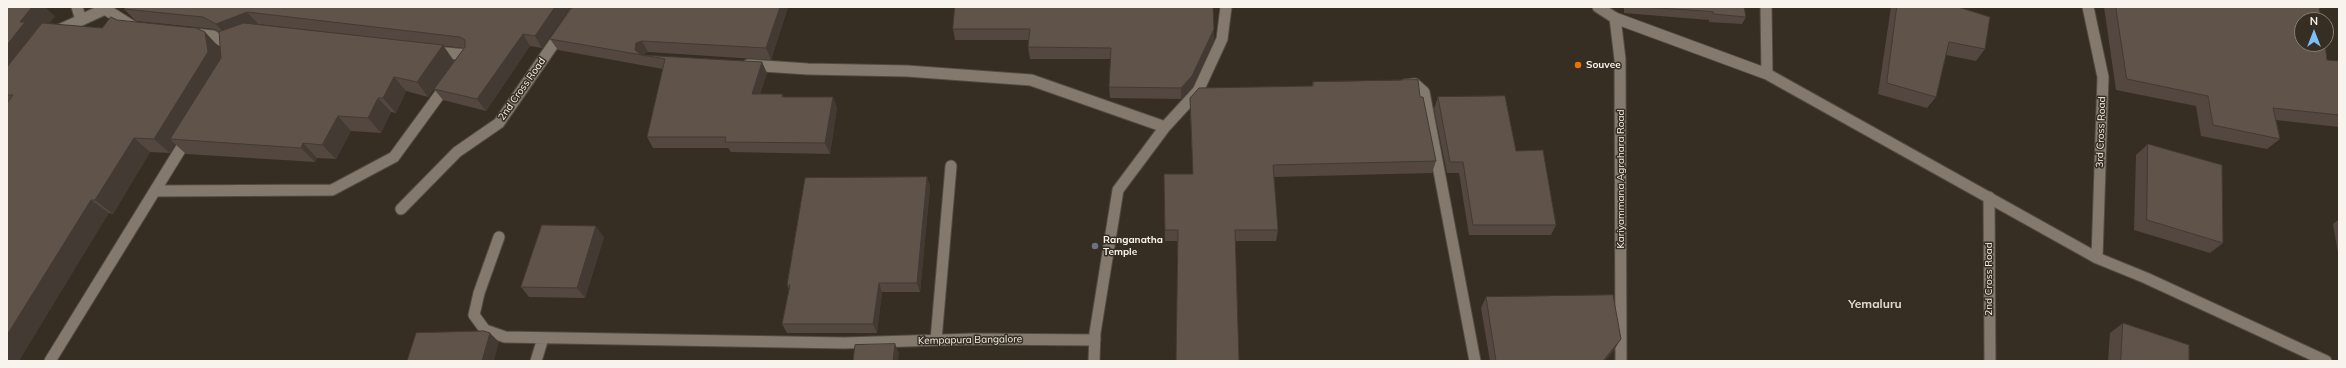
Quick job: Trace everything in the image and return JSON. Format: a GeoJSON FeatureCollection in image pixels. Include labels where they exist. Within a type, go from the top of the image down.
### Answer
{"type":"FeatureCollection","features":[{"type":"Feature","properties":{"kind":"street"},"geometry":{"type":"LineString","coordinates":[[77,7],[81,20]]}},
{"type":"Feature","properties":{"kind":"street","name":"2nd Cross Road"},"geometry":{"type":"LineString","coordinates":[[401,209],[457,152],[499,123],[579,7]]}},
{"type":"Feature","properties":{"kind":"street"},"geometry":{"type":"LineString","coordinates":[[1094,361],[1095,340],[1118,190],[1165,127],[1198,91],[1222,40],[1226,7]]}},
{"type":"Feature","properties":{"kind":"street"},"geometry":{"type":"LineString","coordinates":[[1598,7],[1615,18],[1767,74],[2097,258],[2146,278],[2323,360]]}},
{"type":"Feature","properties":{"kind":"street"},"geometry":{"type":"LineString","coordinates":[[1766,7],[1767,74]]}},
{"type":"Feature","properties":{"kind":"street","name":"3rd Cross Road"},"geometry":{"type":"LineString","coordinates":[[2088,7],[2103,77],[2097,258]]}},
{"type":"Feature","properties":{"kind":"street"},"geometry":{"type":"LineString","coordinates":[[47,43],[57,30],[106,8],[134,28],[150,29]]}},
{"type":"Feature","properties":{"kind":"street","name":"Kariyammana Agrahara Road"},"geometry":{"type":"LineString","coordinates":[[1615,18],[1620,59],[1621,361]]}},
{"type":"Feature","properties":{"kind":"street"},"geometry":{"type":"LineString","coordinates":[[182,33],[213,36],[226,43]]}},
{"type":"Feature","properties":{"kind":"street"},"geometry":{"type":"LineString","coordinates":[[226,43],[238,38]]}},
{"type":"Feature","properties":{"kind":"street"},"geometry":{"type":"LineString","coordinates":[[226,43],[229,63]]}},
{"type":"Feature","properties":{"kind":"street"},"geometry":{"type":"LineString","coordinates":[[155,191],[332,190],[394,157],[467,55],[420,50]]}},
{"type":"Feature","properties":{"kind":"street"},"geometry":{"type":"LineString","coordinates":[[735,64],[808,69],[907,71],[1031,80],[1165,127]]}},
{"type":"Feature","properties":{"kind":"street"},"geometry":{"type":"LineString","coordinates":[[1391,85],[1415,84],[1424,92],[1475,361]]}},
{"type":"Feature","properties":{"kind":"street"},"geometry":{"type":"LineString","coordinates":[[1198,91],[1214,90]]}},
{"type":"Feature","properties":{"kind":"street"},"geometry":{"type":"LineString","coordinates":[[50,361],[192,130]]}},
{"type":"Feature","properties":{"kind":"street"},"geometry":{"type":"LineString","coordinates":[[936,340],[951,166]]}},
{"type":"Feature","properties":{"kind":"street","name":"2nd Cross Road"},"geometry":{"type":"LineString","coordinates":[[1989,197],[1990,361]]}},
{"type":"Feature","properties":{"kind":"street","name":"Kempapura Bangalore"},"geometry":{"type":"LineString","coordinates":[[499,237],[479,293],[474,315],[485,330],[506,337],[844,343],[936,340],[1095,340]]}},
{"type":"Feature","properties":{"kind":"street"},"geometry":{"type":"LineString","coordinates":[[536,361],[543,338]]}},
{"type":"Feature","properties":{"kind":"building"},"geometry":{"type":"Polygon","coordinates":[[[7,7],[32,7],[20,22],[25,22],[7,45],[7,7]]]}},
{"type":"Feature","properties":{"kind":"building"},"geometry":{"type":"Polygon","coordinates":[[[126,7],[555,7],[535,36],[523,34],[477,99],[434,89],[465,47],[465,40],[460,37],[247,12],[216,24],[203,17],[124,9],[126,7]]]}},
{"type":"Feature","properties":{"kind":"building"},"geometry":{"type":"Polygon","coordinates":[[[573,7],[780,7],[766,48],[642,41],[636,43],[635,50],[641,55],[550,39],[573,7]]]}},
{"type":"Feature","properties":{"kind":"building"},"geometry":{"type":"Polygon","coordinates":[[[955,7],[1213,7],[1214,29],[1192,76],[1181,88],[1109,87],[1111,48],[1028,47],[1030,29],[953,29],[955,7]]]}},
{"type":"Feature","properties":{"kind":"building"},"geometry":{"type":"Polygon","coordinates":[[[1644,7],[1744,7],[1746,17],[1713,14],[1713,12],[1644,7]]]}},
{"type":"Feature","properties":{"kind":"building"},"geometry":{"type":"Polygon","coordinates":[[[1897,7],[1958,7],[1990,17],[1985,49],[1949,42],[1936,97],[1887,83],[1897,7]]]}},
{"type":"Feature","properties":{"kind":"building"},"geometry":{"type":"Polygon","coordinates":[[[2116,7],[2319,7],[2320,12],[2294,12],[2294,52],[2326,52],[2327,60],[2339,61],[2339,115],[2273,108],[2280,139],[2213,125],[2208,96],[2127,79],[2116,7]]]}},
{"type":"Feature","properties":{"kind":"building"},"geometry":{"type":"Polygon","coordinates":[[[111,17],[117,20],[196,28],[205,32],[208,52],[154,139],[134,138],[95,200],[91,200],[7,335],[7,103],[13,95],[7,95],[7,67],[42,23],[102,28],[111,17]]]}},
{"type":"Feature","properties":{"kind":"building"},"geometry":{"type":"Polygon","coordinates":[[[244,23],[443,45],[417,82],[394,77],[383,98],[378,98],[368,118],[338,116],[322,145],[303,143],[301,148],[170,139],[221,58],[219,32],[244,23]]]}},
{"type":"Feature","properties":{"kind":"building"},"geometry":{"type":"Polygon","coordinates":[[[642,55],[762,62],[752,94],[782,94],[782,97],[833,97],[825,143],[725,142],[726,137],[647,137],[665,59],[642,55]]]}},
{"type":"Feature","properties":{"kind":"building"},"geometry":{"type":"Polygon","coordinates":[[[1418,80],[1420,97],[1423,97],[1436,161],[1273,165],[1278,230],[1235,230],[1239,361],[1176,361],[1178,230],[1165,230],[1164,174],[1193,174],[1190,98],[1199,88],[1313,86],[1313,82],[1418,80]]]}},
{"type":"Feature","properties":{"kind":"building"},"geometry":{"type":"Polygon","coordinates":[[[1505,96],[1516,151],[1543,150],[1556,225],[1473,225],[1463,162],[1450,162],[1438,97],[1505,96]]]}},
{"type":"Feature","properties":{"kind":"building"},"geometry":{"type":"Polygon","coordinates":[[[2148,144],[2222,165],[2223,243],[2147,220],[2148,144]]]}},
{"type":"Feature","properties":{"kind":"building"},"geometry":{"type":"Polygon","coordinates":[[[927,177],[917,283],[879,283],[873,324],[782,324],[790,285],[787,285],[805,178],[927,177]]]}},
{"type":"Feature","properties":{"kind":"building"},"geometry":{"type":"Polygon","coordinates":[[[542,225],[596,226],[577,288],[521,287],[542,225]]]}},
{"type":"Feature","properties":{"kind":"building"},"geometry":{"type":"Polygon","coordinates":[[[1613,295],[1621,339],[1603,361],[1496,361],[1486,297],[1613,295]]]}},
{"type":"Feature","properties":{"kind":"building"},"geometry":{"type":"Polygon","coordinates":[[[2123,323],[2189,345],[2189,361],[2121,361],[2123,323]]]}},
{"type":"Feature","properties":{"kind":"building"},"geometry":{"type":"Polygon","coordinates":[[[484,331],[490,333],[482,361],[407,361],[416,333],[484,331]]]}},
{"type":"Feature","properties":{"kind":"building"},"geometry":{"type":"Polygon","coordinates":[[[895,344],[893,361],[853,361],[855,345],[895,344]]]}},
{"type":"Feature","properties":{"kind":"place","name":"Souvee"},"geometry":{"type":"Point","coordinates":[1578,65]}},
{"type":"Feature","properties":{"kind":"place","name":"Ranganatha Temple"},"geometry":{"type":"Point","coordinates":[1095,246]}},
{"type":"Feature","properties":{"kind":"district","name":"Yemaluru"},"geometry":{"type":"Point","coordinates":[1875,304]}}]}
